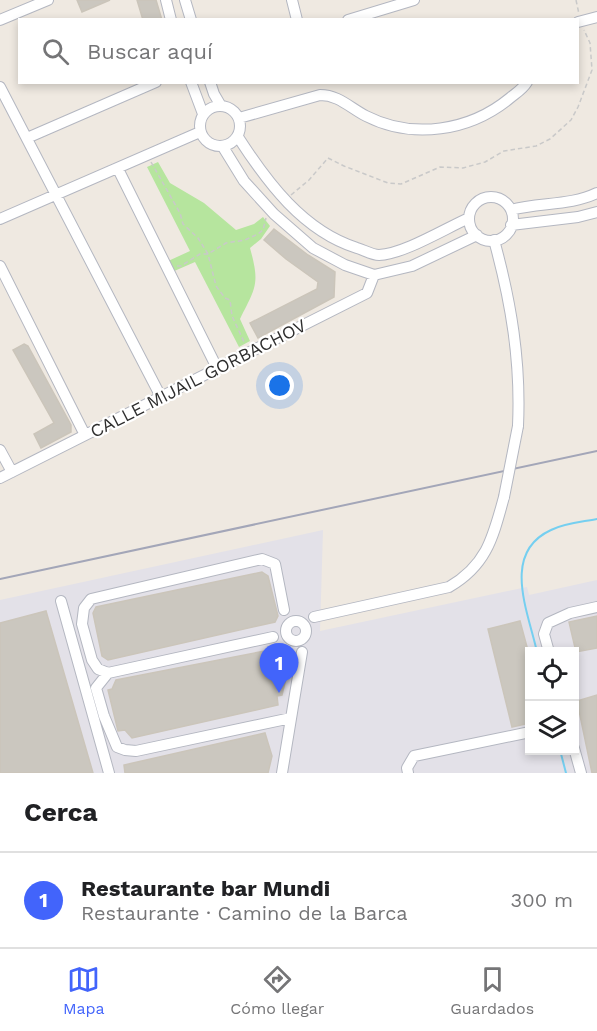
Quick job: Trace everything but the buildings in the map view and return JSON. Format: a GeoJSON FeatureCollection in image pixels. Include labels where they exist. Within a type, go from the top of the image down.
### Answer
{"type":"FeatureCollection","features":[{"type":"Feature","properties":{"kind":"street"},"geometry":{"type":"LineString","coordinates":[[0,20],[48,0]]}},
{"type":"Feature","properties":{"kind":"street"},"geometry":{"type":"LineString","coordinates":[[166,0],[170,18]]}},
{"type":"Feature","properties":{"kind":"street"},"geometry":{"type":"LineString","coordinates":[[186,0],[190,18]]}},
{"type":"Feature","properties":{"kind":"street"},"geometry":{"type":"LineString","coordinates":[[292,0],[296,18]]}},
{"type":"Feature","properties":{"kind":"street"},"geometry":{"type":"LineString","coordinates":[[355,18],[414,0]]}},
{"type":"Feature","properties":{"kind":"street"},"geometry":{"type":"LineString","coordinates":[[579,22],[597,17]]}},
{"type":"Feature","properties":{"kind":"street"},"geometry":{"type":"LineString","coordinates":[[27,138],[151,84]]}},
{"type":"Feature","properties":{"kind":"street"},"geometry":{"type":"LineString","coordinates":[[192,84],[203,114]]}},
{"type":"Feature","properties":{"kind":"street"},"geometry":{"type":"LineString","coordinates":[[211,84],[221,106]]}},
{"type":"Feature","properties":{"kind":"street"},"geometry":{"type":"LineString","coordinates":[[239,118],[320,95],[331,95],[366,116],[391,126],[418,130],[443,129],[488,115],[525,84]]}},
{"type":"Feature","properties":{"kind":"street"},"geometry":{"type":"LineString","coordinates":[[0,87],[161,397]]}},
{"type":"Feature","properties":{"kind":"street"},"geometry":{"type":"LineString","coordinates":[[214,106],[221,106],[232,110],[239,118],[240,124],[238,137],[229,145],[217,147],[206,142],[199,126],[203,114],[214,106]]}},
{"type":"Feature","properties":{"kind":"street"},"geometry":{"type":"LineString","coordinates":[[0,219],[200,132]]}},
{"type":"Feature","properties":{"kind":"street"},"geometry":{"type":"LineString","coordinates":[[238,137],[285,201],[311,224],[345,244],[378,255],[418,242],[469,218]]}},
{"type":"Feature","properties":{"kind":"street"},"geometry":{"type":"LineString","coordinates":[[223,147],[244,182],[274,214],[313,248],[345,265],[374,275],[412,266],[477,235]]}},
{"type":"Feature","properties":{"kind":"street"},"geometry":{"type":"LineString","coordinates":[[118,169],[217,368]]}},
{"type":"Feature","properties":{"kind":"street"},"geometry":{"type":"LineString","coordinates":[[511,210],[580,199],[597,194]]}},
{"type":"Feature","properties":{"kind":"street"},"geometry":{"type":"LineString","coordinates":[[487,198],[501,200],[511,210],[512,225],[503,237],[494,240],[483,239],[472,230],[469,218],[474,204],[487,198]]}},
{"type":"Feature","properties":{"kind":"street"},"geometry":{"type":"LineString","coordinates":[[512,225],[578,217],[597,212]]}},
{"type":"Feature","properties":{"kind":"street"},"geometry":{"type":"LineString","coordinates":[[291,718],[136,751],[125,750],[117,747],[104,716],[96,688],[108,674],[273,637],[295,630],[314,617],[449,587],[464,578],[483,557],[493,541],[518,426],[517,350],[494,240]]}},
{"type":"Feature","properties":{"kind":"street"},"geometry":{"type":"LineString","coordinates":[[0,266],[85,435]]}},
{"type":"Feature","properties":{"kind":"street","name":"CALLE MIJAIL GORBACHOV"},"geometry":{"type":"LineString","coordinates":[[0,478],[367,293],[374,275]]}},
{"type":"Feature","properties":{"kind":"street"},"geometry":{"type":"LineString","coordinates":[[0,450],[12,472]]}},
{"type":"Feature","properties":{"kind":"street"},"geometry":{"type":"LineString","coordinates":[[108,674],[98,669],[92,660],[82,624],[84,608],[91,599],[262,559],[275,564],[284,610],[303,652],[282,773]]}},
{"type":"Feature","properties":{"kind":"street"},"geometry":{"type":"LineString","coordinates":[[61,602],[109,773]]}},
{"type":"Feature","properties":{"kind":"street"},"geometry":{"type":"LineString","coordinates":[[548,647],[544,634],[548,623],[570,613],[597,607]]}},
{"type":"Feature","properties":{"kind":"street"},"geometry":{"type":"LineString","coordinates":[[408,773],[407,768],[414,756],[525,733]]}},
{"type":"Feature","properties":{"kind":"street"},"geometry":{"type":"LineString","coordinates":[[576,755],[581,773]]}},
{"type":"Feature","properties":{"kind":"path"},"geometry":{"type":"LineString","coordinates":[[576,0],[578,18]]}},
{"type":"Feature","properties":{"kind":"path"},"geometry":{"type":"LineString","coordinates":[[285,201],[309,180],[328,158],[388,183],[401,184],[440,167],[463,168],[485,162],[504,151],[536,146],[550,139],[571,120],[592,70],[590,43],[579,22]]}},
{"type":"Feature","properties":{"kind":"path"},"geometry":{"type":"LineString","coordinates":[[148,156],[180,213],[183,224],[198,238],[208,254],[216,286],[225,298],[230,300],[232,316],[249,352]]}},
{"type":"Feature","properties":{"kind":"path"},"geometry":{"type":"LineString","coordinates":[[167,269],[181,266],[200,254],[208,254],[226,243],[245,240],[258,234],[265,224],[265,219],[274,214]]}},
{"type":"Feature","properties":{"kind":"shaded area"},"geometry":{"type":"Polygon","coordinates":[[[323,530],[320,631],[527,587],[529,595],[597,580],[597,773],[0,773],[0,600],[323,530]]]}},
{"type":"Feature","properties":{"kind":"green space"},"geometry":{"type":"Polygon","coordinates":[[[158,162],[170,183],[204,203],[236,230],[254,224],[263,217],[270,226],[261,239],[250,248],[255,270],[255,285],[240,319],[250,341],[239,347],[195,262],[172,272],[166,262],[190,251],[147,167],[158,162]]]}},
{"type":"Feature","properties":{"kind":"waterway"},"geometry":{"type":"LineString","coordinates":[[536,647],[522,584],[522,568],[526,553],[536,540],[551,530],[568,524],[597,519]]}},
{"type":"Feature","properties":{"kind":"waterway"},"geometry":{"type":"LineString","coordinates":[[561,755],[566,773]]}},
{"type":"Feature","properties":{"kind":"railway"},"geometry":{"type":"LineString","coordinates":[[0,579],[597,451]]}},
{"type":"Feature","properties":{"kind":"place","name":"Restaurante bar Mundi"},"geometry":{"type":"Point","coordinates":[279,693]}}]}
